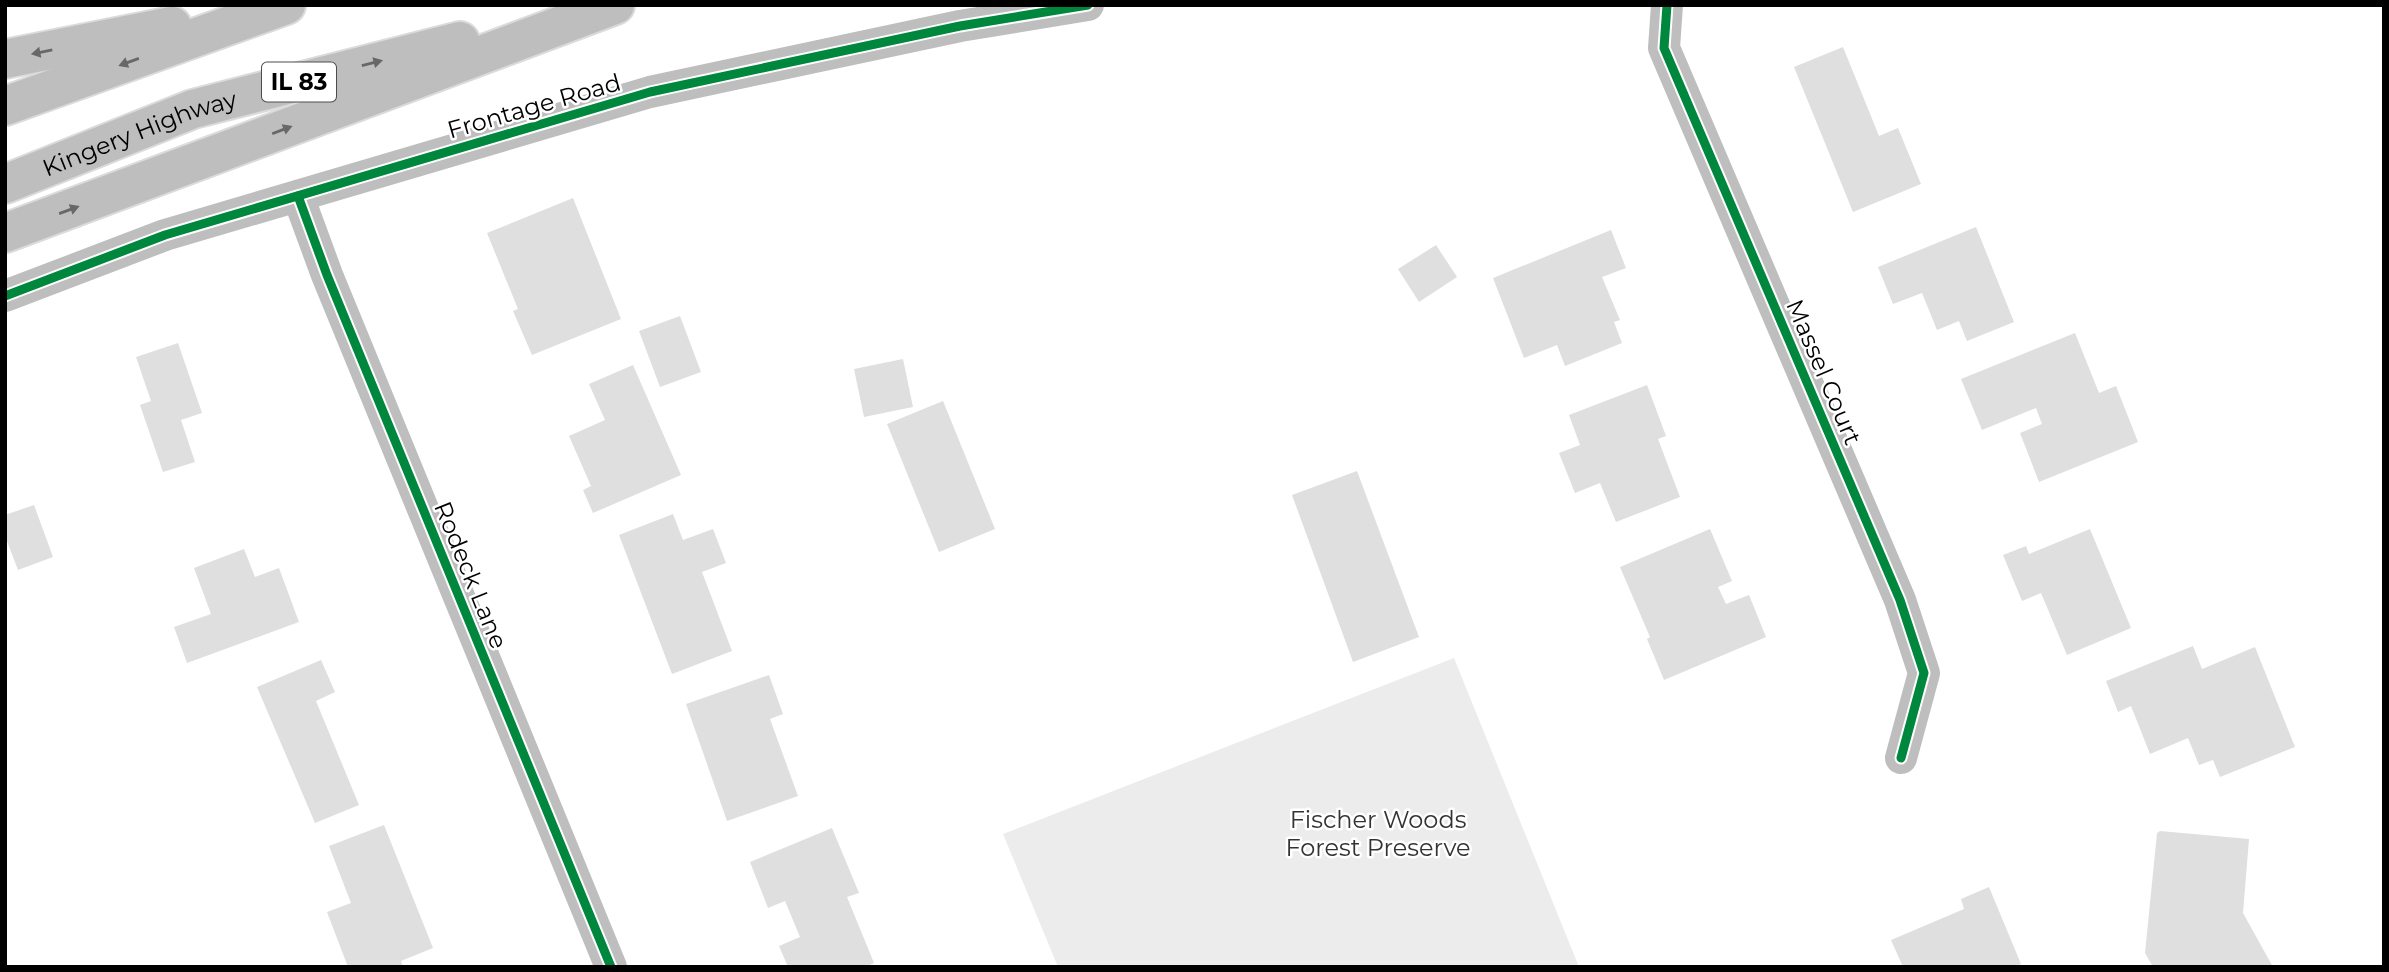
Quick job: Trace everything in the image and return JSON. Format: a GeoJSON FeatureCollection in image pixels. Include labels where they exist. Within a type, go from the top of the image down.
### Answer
{"type":"FeatureCollection","features":[{"type":"Feature","properties":{"kind":"highway"},"geometry":{"type":"LineString","coordinates":[[5,59],[277,5]]}},
{"type":"Feature","properties":{"kind":"highway"},"geometry":{"type":"LineString","coordinates":[[5,106],[286,5]]}},
{"type":"Feature","properties":{"kind":"highway","name":"Kingery Highway"},"geometry":{"type":"LineString","coordinates":[[5,184],[193,109],[601,5]]}},
{"type":"Feature","properties":{"kind":"highway"},"geometry":{"type":"LineString","coordinates":[[5,233],[615,5]]}},
{"type":"Feature","properties":{"kind":"street","name":"Frontage Road"},"geometry":{"type":"LineString","coordinates":[[5,296],[165,236],[650,92],[960,26],[1088,5]]}},
{"type":"Feature","properties":{"kind":"street","name":"Massel Court"},"geometry":{"type":"LineString","coordinates":[[1667,5],[1664,48],[1900,600],[1924,673],[1901,758]]}},
{"type":"Feature","properties":{"kind":"street","name":"Rodeck Lane"},"geometry":{"type":"LineString","coordinates":[[298,196],[327,275],[611,967]]}},
{"type":"Feature","properties":{"kind":"green space","name":"Fischer Woods Forest Preserve"},"geometry":{"type":"Polygon","coordinates":[[[1454,658],[1579,967],[1058,967],[1003,834],[1454,658]]]}},
{"type":"Feature","properties":{"kind":"building"},"geometry":{"type":"Polygon","coordinates":[[[1843,47],[1879,136],[1898,128],[1921,184],[1853,212],[1794,67],[1843,47]]]}},
{"type":"Feature","properties":{"kind":"building"},"geometry":{"type":"Polygon","coordinates":[[[573,198],[621,319],[532,355],[513,311],[518,309],[487,233],[573,198]]]}},
{"type":"Feature","properties":{"kind":"building"},"geometry":{"type":"Polygon","coordinates":[[[1976,227],[2014,322],[1967,341],[1959,321],[1937,330],[1922,293],[1893,304],[1878,267],[1976,227]]]}},
{"type":"Feature","properties":{"kind":"building"},"geometry":{"type":"Polygon","coordinates":[[[1611,230],[1626,268],[1602,277],[1620,320],[1614,322],[1622,343],[1565,366],[1557,345],[1524,358],[1493,278],[1611,230]]]}},
{"type":"Feature","properties":{"kind":"building"},"geometry":{"type":"Polygon","coordinates":[[[1436,245],[1457,277],[1419,302],[1398,269],[1436,245]]]}},
{"type":"Feature","properties":{"kind":"building"},"geometry":{"type":"Polygon","coordinates":[[[680,316],[701,372],[660,387],[639,331],[680,316]]]}},
{"type":"Feature","properties":{"kind":"building"},"geometry":{"type":"Polygon","coordinates":[[[2075,333],[2099,393],[2116,386],[2138,442],[2039,482],[2020,433],[2042,424],[2036,408],[1982,430],[1961,379],[2075,333]]]}},
{"type":"Feature","properties":{"kind":"building"},"geometry":{"type":"Polygon","coordinates":[[[178,343],[202,413],[181,420],[195,462],[163,472],[140,405],[151,401],[136,357],[178,343]]]}},
{"type":"Feature","properties":{"kind":"building"},"geometry":{"type":"Polygon","coordinates":[[[903,359],[913,407],[864,417],[854,369],[903,359]]]}},
{"type":"Feature","properties":{"kind":"building"},"geometry":{"type":"Polygon","coordinates":[[[633,365],[681,475],[593,513],[583,490],[591,486],[569,436],[605,420],[589,384],[633,365]]]}},
{"type":"Feature","properties":{"kind":"building"},"geometry":{"type":"Polygon","coordinates":[[[1647,385],[1666,436],[1658,439],[1680,497],[1616,522],[1600,483],[1575,493],[1559,453],[1580,445],[1569,415],[1647,385]]]}},
{"type":"Feature","properties":{"kind":"building"},"geometry":{"type":"Polygon","coordinates":[[[943,401],[995,529],[939,552],[887,424],[943,401]]]}},
{"type":"Feature","properties":{"kind":"building"},"geometry":{"type":"Polygon","coordinates":[[[1357,471],[1419,637],[1353,662],[1292,495],[1357,471]]]}},
{"type":"Feature","properties":{"kind":"building"},"geometry":{"type":"Polygon","coordinates":[[[34,505],[53,557],[18,570],[5,536],[5,515],[34,505]]]}},
{"type":"Feature","properties":{"kind":"building"},"geometry":{"type":"Polygon","coordinates":[[[673,514],[683,540],[713,529],[726,563],[702,572],[732,651],[672,674],[619,535],[673,514]]]}},
{"type":"Feature","properties":{"kind":"building"},"geometry":{"type":"Polygon","coordinates":[[[1710,529],[1732,581],[1718,587],[1726,604],[1749,595],[1766,637],[1664,680],[1647,639],[1650,637],[1620,567],[1710,529]]]}},
{"type":"Feature","properties":{"kind":"building"},"geometry":{"type":"Polygon","coordinates":[[[2090,529],[2131,628],[2067,655],[2041,593],[2022,601],[2003,555],[2026,546],[2029,554],[2090,529]]]}},
{"type":"Feature","properties":{"kind":"building"},"geometry":{"type":"Polygon","coordinates":[[[244,549],[255,577],[279,568],[299,622],[187,663],[174,627],[211,614],[194,568],[244,549]]]}},
{"type":"Feature","properties":{"kind":"building"},"geometry":{"type":"Polygon","coordinates":[[[2193,646],[2202,669],[2255,647],[2295,747],[2220,777],[2213,760],[2199,765],[2188,738],[2150,754],[2131,706],[2118,712],[2106,681],[2193,646]]]}},
{"type":"Feature","properties":{"kind":"building"},"geometry":{"type":"Polygon","coordinates":[[[321,660],[335,692],[316,701],[359,805],[315,823],[257,687],[321,660]]]}},
{"type":"Feature","properties":{"kind":"building"},"geometry":{"type":"Polygon","coordinates":[[[769,675],[783,714],[770,719],[798,796],[727,821],[686,704],[769,675]]]}},
{"type":"Feature","properties":{"kind":"building"},"geometry":{"type":"Polygon","coordinates":[[[384,825],[433,948],[401,961],[403,967],[348,967],[327,912],[351,903],[329,846],[384,825]]]}},
{"type":"Feature","properties":{"kind":"building"},"geometry":{"type":"Polygon","coordinates":[[[832,828],[859,893],[847,897],[874,963],[865,967],[788,967],[779,946],[800,937],[785,901],[768,908],[750,862],[832,828]]]}},
{"type":"Feature","properties":{"kind":"building"},"geometry":{"type":"Polygon","coordinates":[[[2160,831],[2249,839],[2243,913],[2273,967],[2153,967],[2145,953],[2157,833],[2160,831]]]}},
{"type":"Feature","properties":{"kind":"building"},"geometry":{"type":"Polygon","coordinates":[[[1989,887],[2021,964],[2014,967],[1903,967],[1891,940],[1964,909],[1961,899],[1989,887]]]}},
{"type":"Feature","properties":{"kind":"cycle path"},"geometry":{"type":"LineString","coordinates":[[5,296],[165,235],[650,92],[960,26],[1088,5]]}},
{"type":"Feature","properties":{"kind":"cycle path"},"geometry":{"type":"LineString","coordinates":[[1667,5],[1664,48],[1900,600],[1924,673],[1901,758]]}},
{"type":"Feature","properties":{"kind":"cycle path"},"geometry":{"type":"LineString","coordinates":[[298,196],[327,275],[611,967]]}}]}
